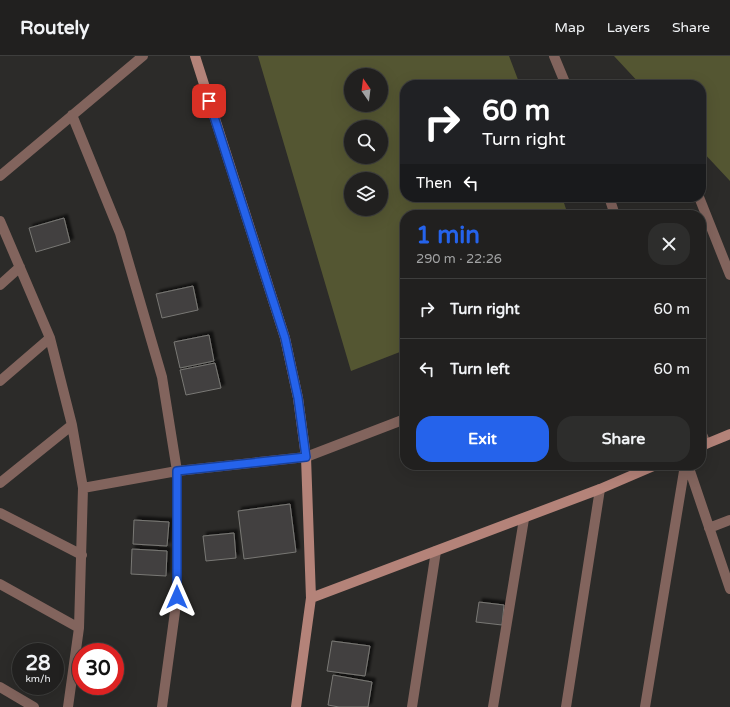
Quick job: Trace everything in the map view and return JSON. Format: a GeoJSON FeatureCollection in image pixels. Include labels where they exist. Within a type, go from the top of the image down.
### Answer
{"type":"FeatureCollection","features":[{"type":"Feature","properties":{"kind":"street"},"geometry":{"type":"LineString","coordinates":[[0,176],[143,56]]}},
{"type":"Feature","properties":{"kind":"street"},"geometry":{"type":"LineString","coordinates":[[195,56],[285,338],[298,398],[306,457],[311,598],[296,707]]}},
{"type":"Feature","properties":{"kind":"street"},"geometry":{"type":"LineString","coordinates":[[554,56],[564,80]]}},
{"type":"Feature","properties":{"kind":"street"},"geometry":{"type":"LineString","coordinates":[[72,115],[120,233],[162,377],[177,471],[177,597],[162,707]]}},
{"type":"Feature","properties":{"kind":"street"},"geometry":{"type":"LineString","coordinates":[[706,215],[730,275]]}},
{"type":"Feature","properties":{"kind":"street"},"geometry":{"type":"LineString","coordinates":[[0,221],[50,338],[72,425],[84,488],[79,628],[68,707]]}},
{"type":"Feature","properties":{"kind":"street"},"geometry":{"type":"LineString","coordinates":[[0,285],[20,267]]}},
{"type":"Feature","properties":{"kind":"street"},"geometry":{"type":"LineString","coordinates":[[0,381],[50,338]]}},
{"type":"Feature","properties":{"kind":"street"},"geometry":{"type":"LineString","coordinates":[[84,488],[177,471],[306,457],[400,421]]}},
{"type":"Feature","properties":{"kind":"street"},"geometry":{"type":"LineString","coordinates":[[0,483],[72,425]]}},
{"type":"Feature","properties":{"kind":"street"},"geometry":{"type":"LineString","coordinates":[[706,444],[730,434]]}},
{"type":"Feature","properties":{"kind":"street"},"geometry":{"type":"LineString","coordinates":[[311,598],[600,490],[645,470]]}},
{"type":"Feature","properties":{"kind":"street"},"geometry":{"type":"LineString","coordinates":[[645,707],[685,470]]}},
{"type":"Feature","properties":{"kind":"street"},"geometry":{"type":"LineString","coordinates":[[688,470],[730,589]]}},
{"type":"Feature","properties":{"kind":"street"},"geometry":{"type":"LineString","coordinates":[[566,707],[600,490]]}},
{"type":"Feature","properties":{"kind":"street"},"geometry":{"type":"LineString","coordinates":[[0,514],[82,555]]}},
{"type":"Feature","properties":{"kind":"street"},"geometry":{"type":"LineString","coordinates":[[493,707],[524,518]]}},
{"type":"Feature","properties":{"kind":"street"},"geometry":{"type":"LineString","coordinates":[[709,528],[730,520]]}},
{"type":"Feature","properties":{"kind":"street"},"geometry":{"type":"LineString","coordinates":[[412,707],[436,551]]}},
{"type":"Feature","properties":{"kind":"street"},"geometry":{"type":"LineString","coordinates":[[0,584],[79,628]]}},
{"type":"Feature","properties":{"kind":"street"},"geometry":{"type":"LineString","coordinates":[[0,687],[34,707]]}},
{"type":"Feature","properties":{"kind":"green space"},"geometry":{"type":"Polygon","coordinates":[[[258,56],[509,56],[518,80],[400,80],[400,202],[564,202],[566,210],[400,210],[400,352],[351,371],[258,56]]]}},
{"type":"Feature","properties":{"kind":"green space"},"geometry":{"type":"Polygon","coordinates":[[[614,56],[730,56],[730,181],[706,155],[706,80],[636,80],[614,56]]]}},
{"type":"Feature","properties":{"kind":"building"},"geometry":{"type":"Polygon","coordinates":[[[64,218],[70,242],[36,252],[29,228],[64,218]]]}},
{"type":"Feature","properties":{"kind":"building"},"geometry":{"type":"Polygon","coordinates":[[[193,286],[198,310],[162,318],[156,294],[193,286]]]}},
{"type":"Feature","properties":{"kind":"building"},"geometry":{"type":"Polygon","coordinates":[[[209,335],[214,361],[180,368],[174,342],[209,335]]]}},
{"type":"Feature","properties":{"kind":"building"},"geometry":{"type":"Polygon","coordinates":[[[215,363],[221,388],[186,395],[180,370],[215,363]]]}},
{"type":"Feature","properties":{"kind":"building"},"geometry":{"type":"Polygon","coordinates":[[[290,504],[296,552],[244,559],[238,511],[290,504]]]}},
{"type":"Feature","properties":{"kind":"building"},"geometry":{"type":"Polygon","coordinates":[[[134,520],[169,522],[167,546],[133,544],[134,520]]]}},
{"type":"Feature","properties":{"kind":"building"},"geometry":{"type":"Polygon","coordinates":[[[234,533],[236,558],[206,561],[203,536],[234,533]]]}},
{"type":"Feature","properties":{"kind":"building"},"geometry":{"type":"Polygon","coordinates":[[[132,549],[167,551],[166,576],[131,574],[132,549]]]}},
{"type":"Feature","properties":{"kind":"building"},"geometry":{"type":"Polygon","coordinates":[[[479,602],[504,605],[502,625],[476,622],[479,602]]]}},
{"type":"Feature","properties":{"kind":"building"},"geometry":{"type":"Polygon","coordinates":[[[332,641],[370,646],[365,676],[327,671],[332,641]]]}},
{"type":"Feature","properties":{"kind":"building"},"geometry":{"type":"Polygon","coordinates":[[[333,675],[372,682],[368,707],[339,707],[328,705],[333,675]]]}},
{"type":"Feature","properties":{"kind":"route"},"geometry":{"type":"LineString","coordinates":[[177,597],[177,471],[306,457],[298,398],[285,338],[209,101]]}}]}
